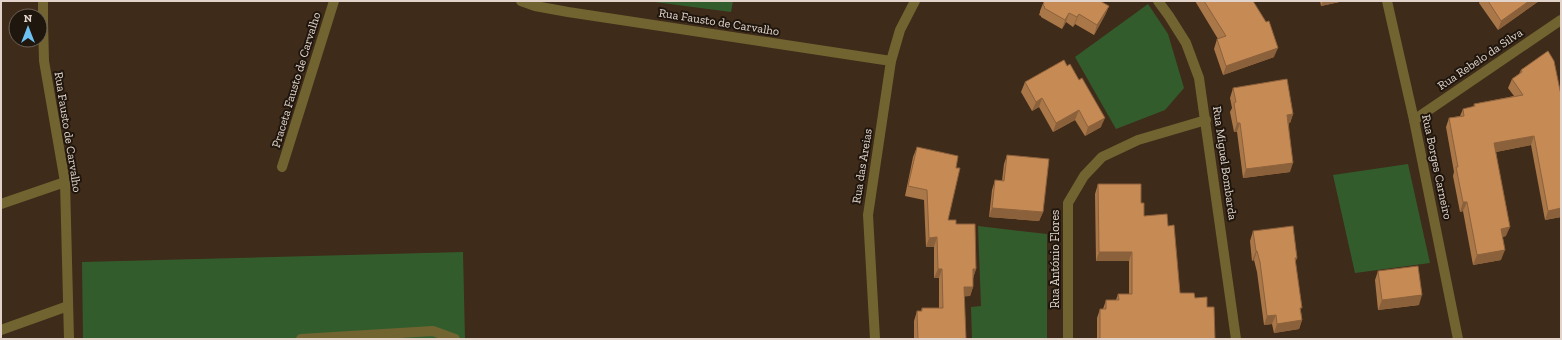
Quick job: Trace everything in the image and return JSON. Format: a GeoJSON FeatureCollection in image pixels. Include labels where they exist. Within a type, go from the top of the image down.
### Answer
{"type":"FeatureCollection","features":[{"type":"Feature","properties":{"kind":"street","name":"Rua Fausto de Carvalho"},"geometry":{"type":"LineString","coordinates":[[43,1],[44,61],[48,92],[65,182],[69,339]]}},
{"type":"Feature","properties":{"kind":"street","name":"Praceta Fausto de Carvalho"},"geometry":{"type":"LineString","coordinates":[[282,167],[334,1]]}},
{"type":"Feature","properties":{"kind":"street","name":"Rua Fausto de Carvalho"},"geometry":{"type":"LineString","coordinates":[[521,1],[535,6],[568,12],[891,61]]}},
{"type":"Feature","properties":{"kind":"street","name":"Rua das Areias"},"geometry":{"type":"LineString","coordinates":[[875,339],[868,215],[891,61],[900,30],[915,1]]}},
{"type":"Feature","properties":{"kind":"street","name":"Rua Miguel Bombarda"},"geometry":{"type":"LineString","coordinates":[[1158,1],[1186,43],[1199,78],[1236,339]]}},
{"type":"Feature","properties":{"kind":"street","name":"Rua Borges Carneiro"},"geometry":{"type":"LineString","coordinates":[[1387,1],[1414,120],[1458,339]]}},
{"type":"Feature","properties":{"kind":"street","name":"Rua Rebelo da Silva"},"geometry":{"type":"LineString","coordinates":[[1414,120],[1561,20]]}},
{"type":"Feature","properties":{"kind":"street","name":"Rua António Flores"},"geometry":{"type":"LineString","coordinates":[[1068,339],[1068,203],[1084,176],[1102,157],[1138,140],[1206,120]]}},
{"type":"Feature","properties":{"kind":"street"},"geometry":{"type":"LineString","coordinates":[[1,204],[65,182]]}},
{"type":"Feature","properties":{"kind":"street"},"geometry":{"type":"LineString","coordinates":[[1,330],[68,306]]}},
{"type":"Feature","properties":{"kind":"street"},"geometry":{"type":"LineString","coordinates":[[301,339],[433,331],[456,339]]}},
{"type":"Feature","properties":{"kind":"green space"},"geometry":{"type":"Polygon","coordinates":[[[647,1],[733,1],[731,12],[647,1]]]}},
{"type":"Feature","properties":{"kind":"green space"},"geometry":{"type":"Polygon","coordinates":[[[1148,4],[1168,34],[1184,88],[1165,110],[1116,129],[1075,57],[1148,4]]]}},
{"type":"Feature","properties":{"kind":"green space"},"geometry":{"type":"Polygon","coordinates":[[[1408,164],[1430,263],[1355,273],[1333,175],[1408,164]]]}},
{"type":"Feature","properties":{"kind":"green space"},"geometry":{"type":"Polygon","coordinates":[[[978,226],[1047,234],[1047,339],[972,339],[971,307],[981,306],[978,226]]]}},
{"type":"Feature","properties":{"kind":"green space"},"geometry":{"type":"Polygon","coordinates":[[[463,252],[465,339],[83,339],[82,262],[463,252]]]}},
{"type":"Feature","properties":{"kind":"building"},"geometry":{"type":"Polygon","coordinates":[[[1044,1],[1100,1],[1109,6],[1097,25],[1079,14],[1077,17],[1069,13],[1065,20],[1044,8],[1044,1]]]}},
{"type":"Feature","properties":{"kind":"building"},"geometry":{"type":"Polygon","coordinates":[[[1204,1],[1253,1],[1266,22],[1269,21],[1278,48],[1226,66],[1217,39],[1226,36],[1204,1]]]}},
{"type":"Feature","properties":{"kind":"building"},"geometry":{"type":"Polygon","coordinates":[[[1488,1],[1529,1],[1501,21],[1488,1]]]}},
{"type":"Feature","properties":{"kind":"building"},"geometry":{"type":"Polygon","coordinates":[[[1548,51],[1554,61],[1561,95],[1561,208],[1548,211],[1534,136],[1494,143],[1510,227],[1501,229],[1505,250],[1477,255],[1467,202],[1463,202],[1449,118],[1464,116],[1463,109],[1475,106],[1474,104],[1523,95],[1512,79],[1522,72],[1521,70],[1548,51]]]}},
{"type":"Feature","properties":{"kind":"building"},"geometry":{"type":"Polygon","coordinates":[[[1064,60],[1067,66],[1070,64],[1079,80],[1082,78],[1105,118],[1088,127],[1079,110],[1056,123],[1042,98],[1036,102],[1025,82],[1064,60]]]}},
{"type":"Feature","properties":{"kind":"building"},"geometry":{"type":"Polygon","coordinates":[[[1287,79],[1293,114],[1287,115],[1293,163],[1246,169],[1240,123],[1237,123],[1234,103],[1236,102],[1233,88],[1287,79]]]}},
{"type":"Feature","properties":{"kind":"building"},"geometry":{"type":"Polygon","coordinates":[[[917,147],[958,156],[956,168],[960,168],[948,220],[956,220],[956,224],[975,224],[976,269],[973,269],[973,287],[964,287],[966,339],[918,339],[917,311],[922,311],[922,308],[943,308],[942,269],[938,269],[937,237],[929,238],[927,190],[908,186],[917,147]]]}},
{"type":"Feature","properties":{"kind":"building"},"geometry":{"type":"Polygon","coordinates":[[[1007,155],[1049,159],[1043,212],[992,208],[995,180],[1004,181],[1007,155]]]}},
{"type":"Feature","properties":{"kind":"building"},"geometry":{"type":"Polygon","coordinates":[[[1098,184],[1141,184],[1141,203],[1144,203],[1144,216],[1167,214],[1168,226],[1174,225],[1180,293],[1194,293],[1195,298],[1207,297],[1207,307],[1214,307],[1215,339],[1100,339],[1100,309],[1106,309],[1106,300],[1119,300],[1118,294],[1132,294],[1132,252],[1099,252],[1098,184]]]}},
{"type":"Feature","properties":{"kind":"building"},"geometry":{"type":"Polygon","coordinates":[[[1293,226],[1302,320],[1277,324],[1276,315],[1267,316],[1260,262],[1256,251],[1253,231],[1293,226]]]}},
{"type":"Feature","properties":{"kind":"building"},"geometry":{"type":"Polygon","coordinates":[[[1418,266],[1422,295],[1382,300],[1378,271],[1418,266]]]}}]}
